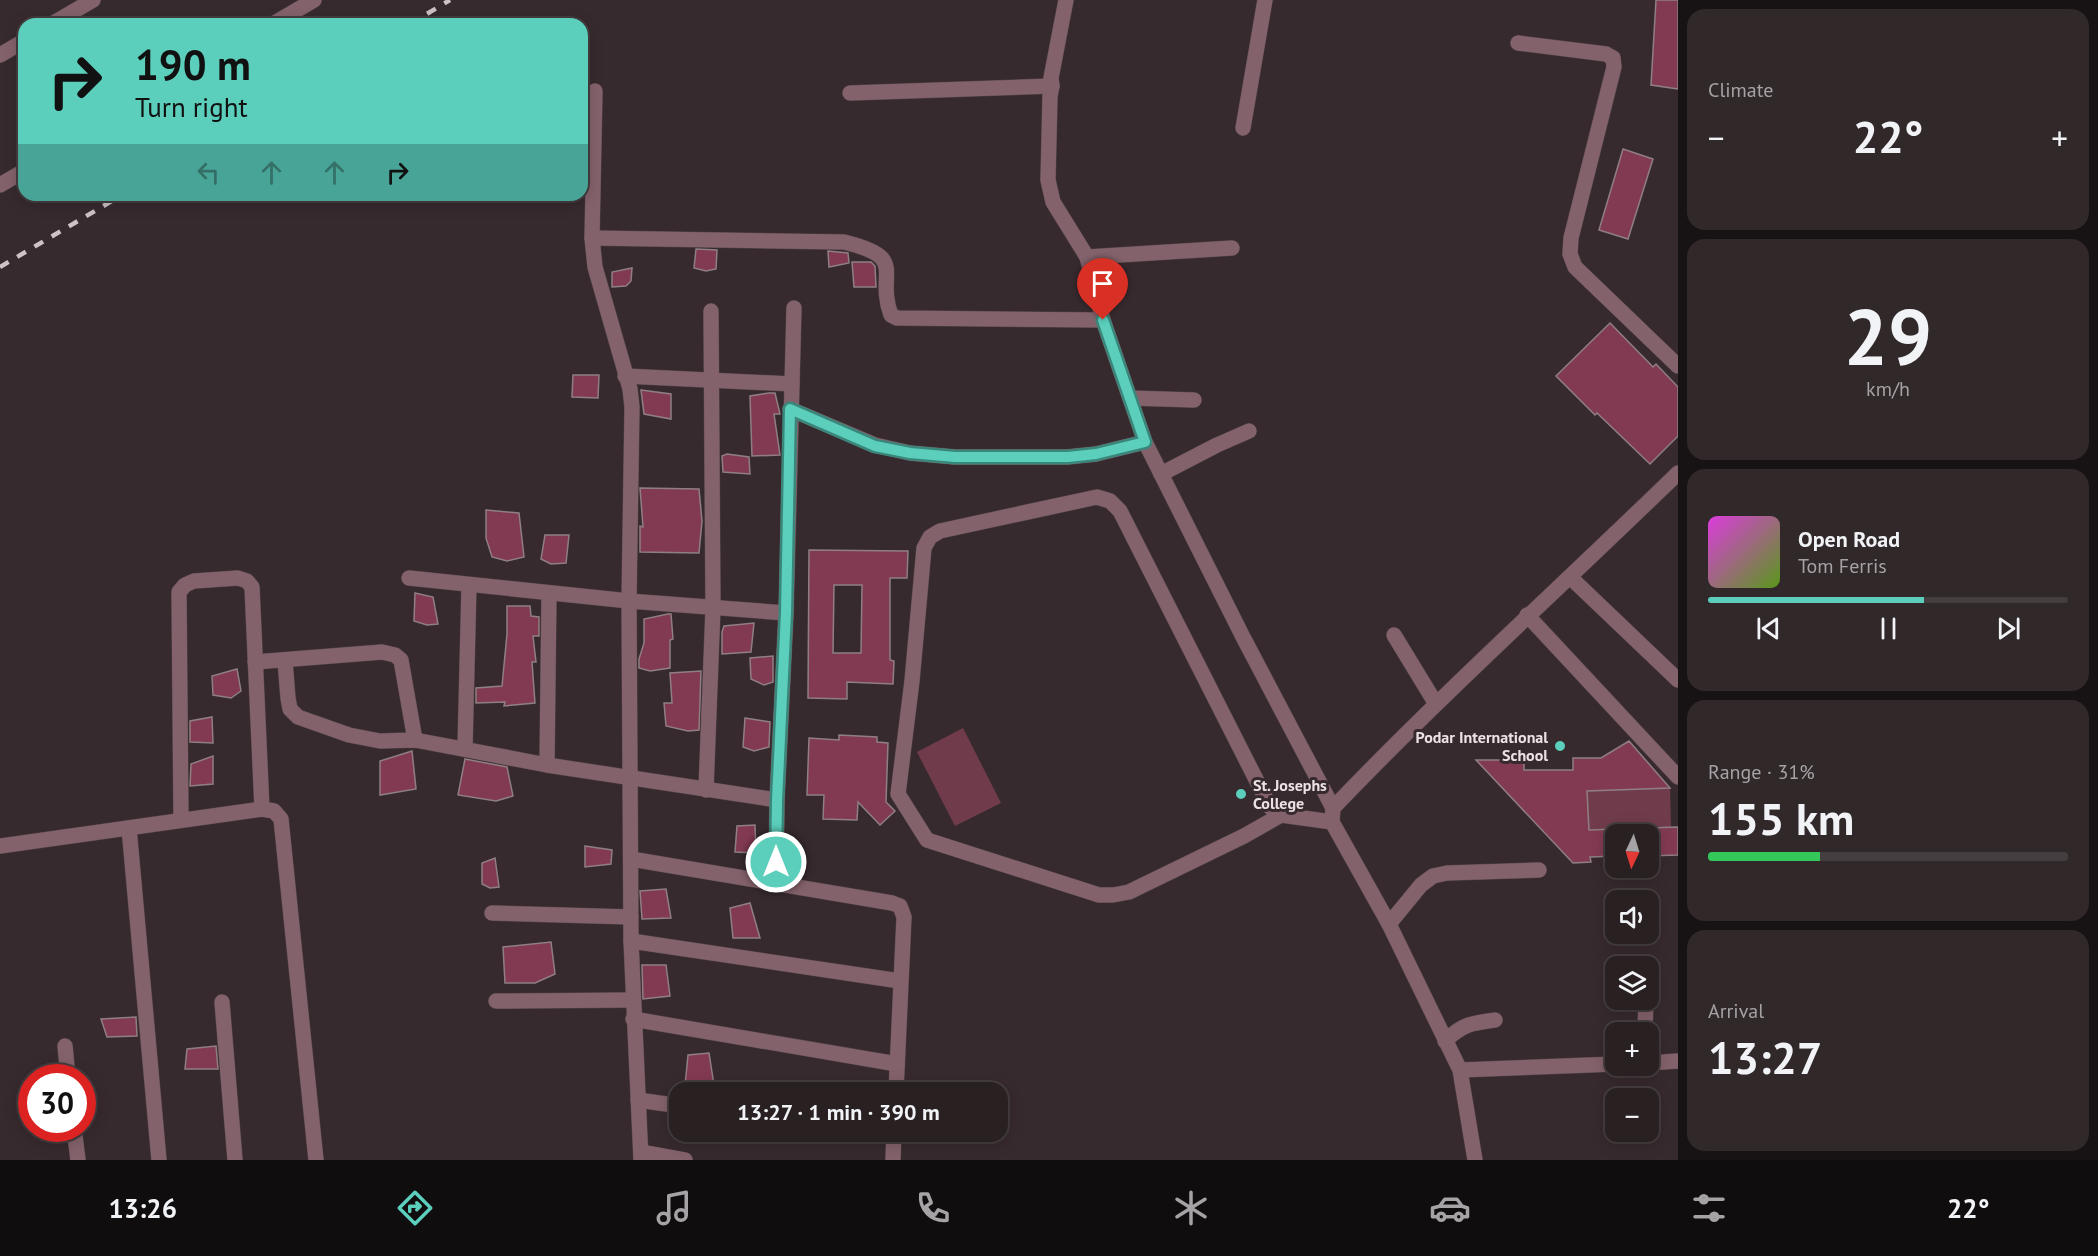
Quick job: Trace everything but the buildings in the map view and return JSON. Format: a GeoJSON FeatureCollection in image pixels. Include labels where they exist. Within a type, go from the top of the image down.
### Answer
{"type":"FeatureCollection","features":[{"type":"Feature","properties":{"kind":"street"},"geometry":{"type":"LineString","coordinates":[[62,18],[93,0]]}},
{"type":"Feature","properties":{"kind":"street"},"geometry":{"type":"LineString","coordinates":[[283,18],[314,0]]}},
{"type":"Feature","properties":{"kind":"street"},"geometry":{"type":"LineString","coordinates":[[1066,0],[1051,78],[1048,180],[1053,202],[1087,257],[1103,320],[1145,442],[1389,924],[1460,1070],[1475,1160]]}},
{"type":"Feature","properties":{"kind":"street"},"geometry":{"type":"LineString","coordinates":[[1242,128],[1265,0]]}},
{"type":"Feature","properties":{"kind":"street"},"geometry":{"type":"LineString","coordinates":[[1518,43],[1606,54],[1613,58],[1614,67],[1571,238],[1570,254],[1575,267],[1678,366]]}},
{"type":"Feature","properties":{"kind":"street"},"geometry":{"type":"LineString","coordinates":[[0,55],[18,44]]}},
{"type":"Feature","properties":{"kind":"street"},"geometry":{"type":"LineString","coordinates":[[850,93],[1052,86]]}},
{"type":"Feature","properties":{"kind":"street"},"geometry":{"type":"LineString","coordinates":[[595,91],[592,238],[595,267],[630,389],[632,407],[629,602],[631,941],[641,1156],[685,1160]]}},
{"type":"Feature","properties":{"kind":"street"},"geometry":{"type":"LineString","coordinates":[[0,185],[18,174]]}},
{"type":"Feature","properties":{"kind":"street"},"geometry":{"type":"LineString","coordinates":[[592,238],[844,242],[874,251],[882,259],[887,268],[889,308],[891,315],[897,318],[1103,320]]}},
{"type":"Feature","properties":{"kind":"street"},"geometry":{"type":"LineString","coordinates":[[1087,257],[1232,248]]}},
{"type":"Feature","properties":{"kind":"street"},"geometry":{"type":"LineString","coordinates":[[776,883],[794,308]]}},
{"type":"Feature","properties":{"kind":"street"},"geometry":{"type":"LineString","coordinates":[[706,790],[712,608],[711,311]]}},
{"type":"Feature","properties":{"kind":"street"},"geometry":{"type":"LineString","coordinates":[[625,376],[792,384]]}},
{"type":"Feature","properties":{"kind":"street"},"geometry":{"type":"LineString","coordinates":[[1130,398],[1194,400]]}},
{"type":"Feature","properties":{"kind":"street"},"geometry":{"type":"LineString","coordinates":[[790,409],[875,446],[910,453],[955,457],[1068,457],[1096,454],[1145,442]]}},
{"type":"Feature","properties":{"kind":"street"},"geometry":{"type":"LineString","coordinates":[[1161,474],[1250,431]]}},
{"type":"Feature","properties":{"kind":"street"},"geometry":{"type":"LineString","coordinates":[[1281,815],[1270,807],[1120,511],[1110,501],[1097,497],[940,531],[930,537],[924,548],[912,681],[898,794],[927,840],[1099,895],[1113,895],[1129,892],[1244,837],[1281,815],[1333,815],[1436,704],[1678,473]]}},
{"type":"Feature","properties":{"kind":"street"},"geometry":{"type":"LineString","coordinates":[[1570,577],[1678,680]]}},
{"type":"Feature","properties":{"kind":"street"},"geometry":{"type":"LineString","coordinates":[[181,819],[179,592],[185,585],[194,581],[238,578],[247,581],[252,587],[262,809]]}},
{"type":"Feature","properties":{"kind":"street"},"geometry":{"type":"LineString","coordinates":[[409,579],[629,602],[786,613]]}},
{"type":"Feature","properties":{"kind":"street"},"geometry":{"type":"LineString","coordinates":[[465,748],[469,585]]}},
{"type":"Feature","properties":{"kind":"street"},"geometry":{"type":"LineString","coordinates":[[548,765],[549,593]]}},
{"type":"Feature","properties":{"kind":"street"},"geometry":{"type":"LineString","coordinates":[[1527,615],[1678,777]]}},
{"type":"Feature","properties":{"kind":"street"},"geometry":{"type":"LineString","coordinates":[[1394,635],[1436,704]]}},
{"type":"Feature","properties":{"kind":"street"},"geometry":{"type":"LineString","coordinates":[[255,662],[382,652],[395,655],[401,660],[415,740]]}},
{"type":"Feature","properties":{"kind":"street"},"geometry":{"type":"LineString","coordinates":[[285,661],[290,709],[298,717],[349,735],[380,741],[415,740],[548,765],[777,800]]}},
{"type":"Feature","properties":{"kind":"street"},"geometry":{"type":"LineString","coordinates":[[0,846],[181,819],[262,809],[274,811],[281,819],[316,1160]]}},
{"type":"Feature","properties":{"kind":"street"},"geometry":{"type":"LineString","coordinates":[[129,828],[159,1160]]}},
{"type":"Feature","properties":{"kind":"street"},"geometry":{"type":"LineString","coordinates":[[631,859],[900,906],[904,917],[896,1082]]}},
{"type":"Feature","properties":{"kind":"street"},"geometry":{"type":"LineString","coordinates":[[1389,924],[1421,885],[1433,876],[1447,873],[1539,870]]}},
{"type":"Feature","properties":{"kind":"street"},"geometry":{"type":"LineString","coordinates":[[492,913],[631,917]]}},
{"type":"Feature","properties":{"kind":"street"},"geometry":{"type":"LineString","coordinates":[[631,941],[900,981]]}},
{"type":"Feature","properties":{"kind":"street"},"geometry":{"type":"LineString","coordinates":[[496,1001],[633,1000]]}},
{"type":"Feature","properties":{"kind":"street"},"geometry":{"type":"LineString","coordinates":[[222,1002],[235,1160]]}},
{"type":"Feature","properties":{"kind":"street"},"geometry":{"type":"LineString","coordinates":[[633,1019],[897,1064]]}},
{"type":"Feature","properties":{"kind":"street"},"geometry":{"type":"LineString","coordinates":[[1446,1041],[1467,1024],[1495,1020]]}},
{"type":"Feature","properties":{"kind":"street"},"geometry":{"type":"LineString","coordinates":[[65,1046],[67,1064]]}},
{"type":"Feature","properties":{"kind":"street"},"geometry":{"type":"LineString","coordinates":[[1659,1062],[1678,1061]]}},
{"type":"Feature","properties":{"kind":"street"},"geometry":{"type":"LineString","coordinates":[[1460,1070],[1605,1064]]}},
{"type":"Feature","properties":{"kind":"street"},"geometry":{"type":"LineString","coordinates":[[638,1100],[669,1105]]}},
{"type":"Feature","properties":{"kind":"street"},"geometry":{"type":"LineString","coordinates":[[76,1142],[78,1160]]}},
{"type":"Feature","properties":{"kind":"street"},"geometry":{"type":"LineString","coordinates":[[893,1160],[894,1142]]}},
{"type":"Feature","properties":{"kind":"shaded area"},"geometry":{"type":"Polygon","coordinates":[[[963,728],[1001,803],[955,826],[917,752],[963,728]]]}},
{"type":"Feature","properties":{"kind":"shaded area"},"geometry":{"type":"Polygon","coordinates":[[[1670,788],[1671,827],[1659,827],[1659,824],[1605,824],[1605,829],[1589,830],[1587,791],[1670,788]]]}},
{"type":"Feature","properties":{"kind":"railway"},"geometry":{"type":"LineString","coordinates":[[420,18],[450,0]]}},
{"type":"Feature","properties":{"kind":"railway"},"geometry":{"type":"LineString","coordinates":[[0,267],[112,201]]}},
{"type":"Feature","properties":{"kind":"place","name":"Podar International School"},"geometry":{"type":"Point","coordinates":[1560,746]}},
{"type":"Feature","properties":{"kind":"place","name":"St. Josephs College"},"geometry":{"type":"Point","coordinates":[1241,794]}},
{"type":"Feature","properties":{"kind":"route"},"geometry":{"type":"LineString","coordinates":[[776,862],[786,613],[790,409],[875,446],[910,453],[955,457],[1068,457],[1096,454],[1145,442],[1103,320]]}}]}
